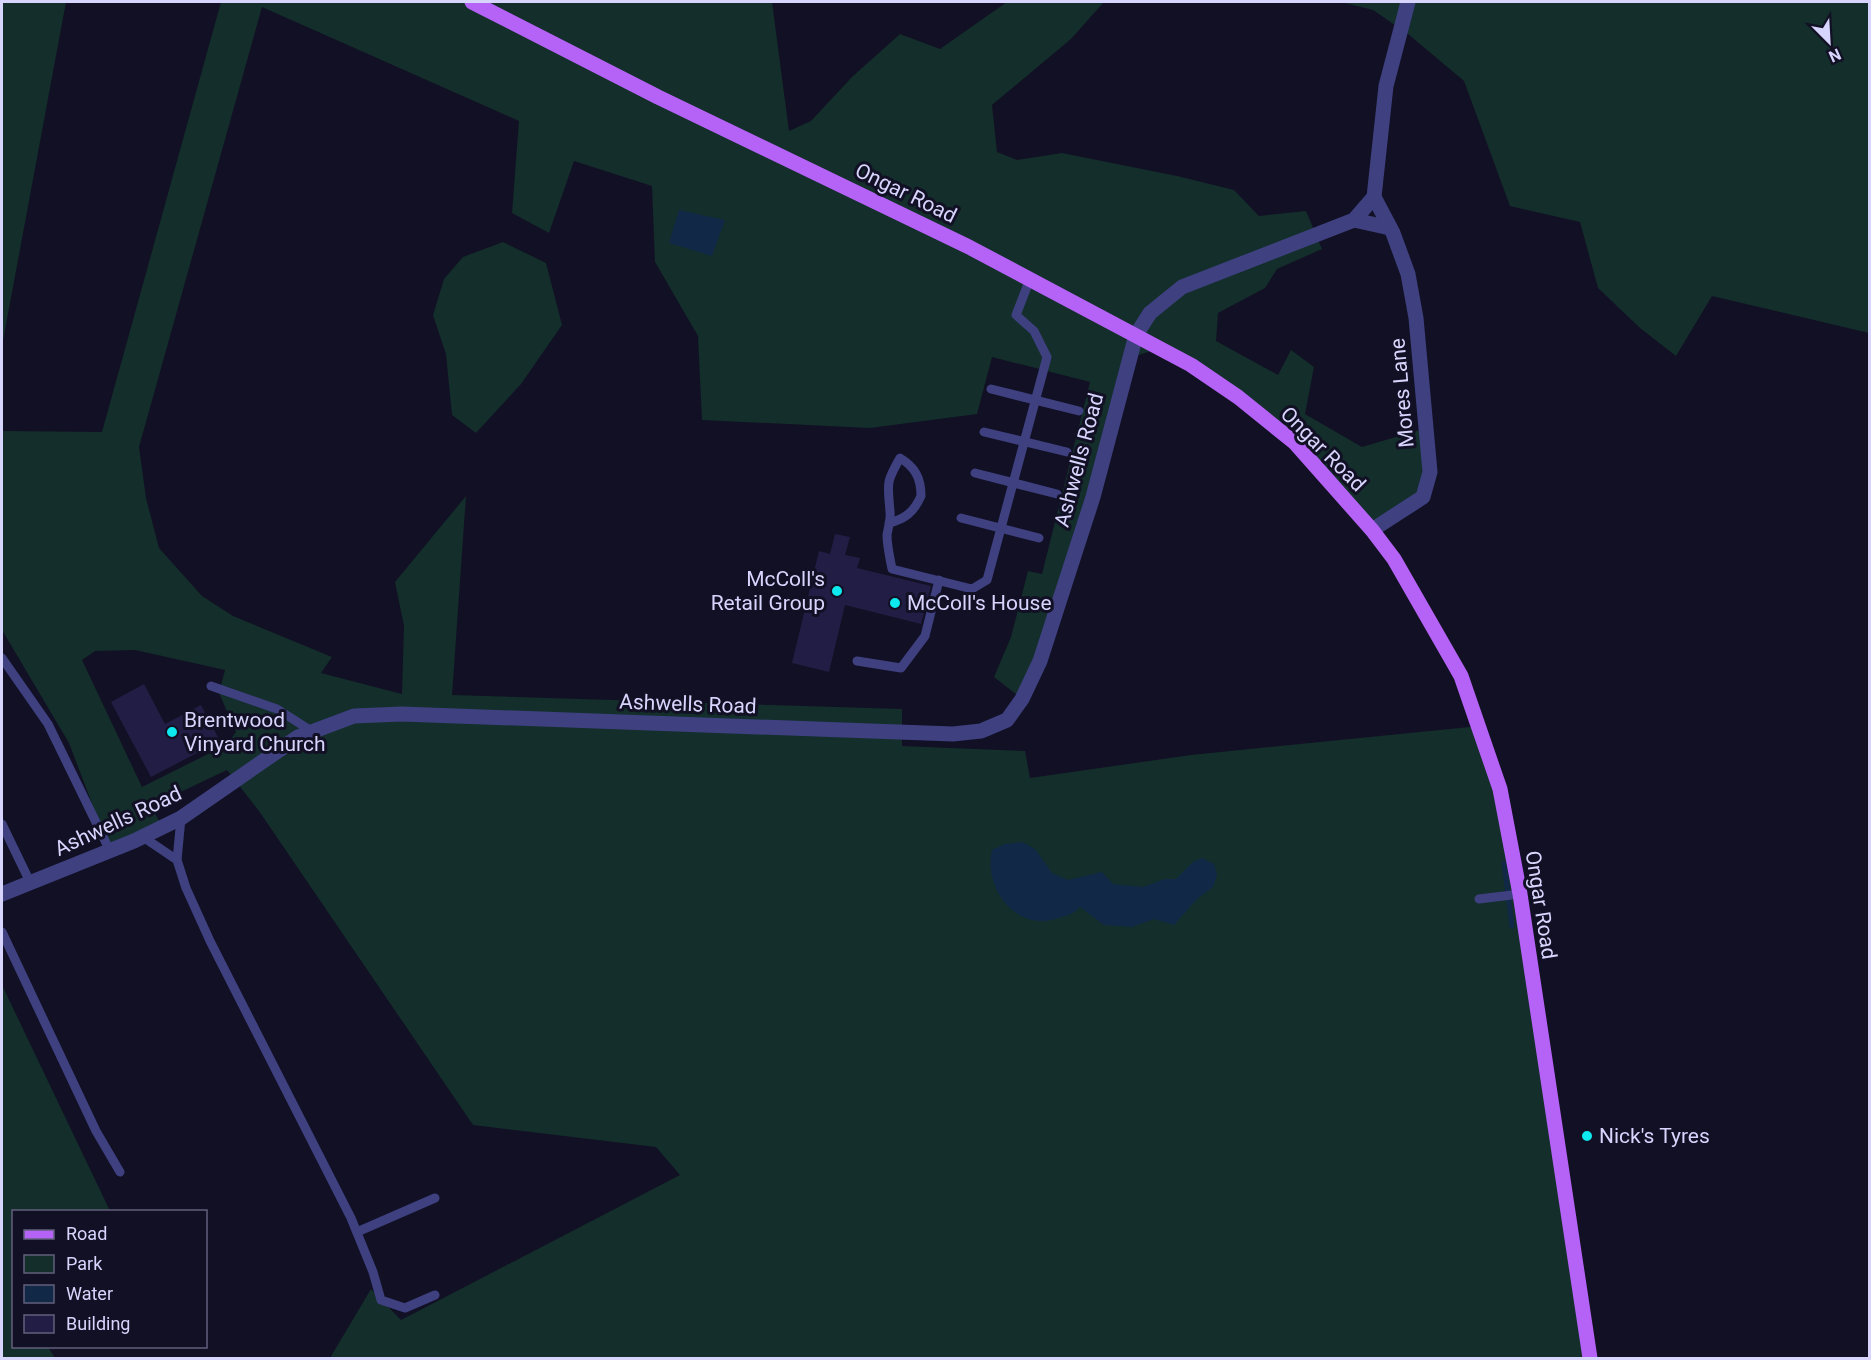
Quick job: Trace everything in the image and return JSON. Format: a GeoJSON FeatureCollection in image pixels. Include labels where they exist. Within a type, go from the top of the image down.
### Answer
{"type":"FeatureCollection","features":[{"type":"Feature","properties":{"kind":"main road","name":"Ongar Road"},"geometry":{"type":"LineString","coordinates":[[472,2],[658,97],[1030,279],[1199,370],[1295,444],[1372,530],[1394,559],[1461,676],[1500,789],[1590,1359]]}},
{"type":"Feature","properties":{"kind":"street"},"geometry":{"type":"LineString","coordinates":[[1137,335],[1149,313],[1182,286],[1354,220],[1374,197],[1386,86],[1408,2]]}},
{"type":"Feature","properties":{"kind":"street","name":"Mores Lane"},"geometry":{"type":"LineString","coordinates":[[1372,530],[1423,497],[1430,472],[1416,318],[1408,274],[1390,228],[1374,197]]}},
{"type":"Feature","properties":{"kind":"street"},"geometry":{"type":"LineString","coordinates":[[1354,220],[1390,228]]}},
{"type":"Feature","properties":{"kind":"street","name":"Ashwells Road"},"geometry":{"type":"LineString","coordinates":[[2,894],[143,837],[181,818],[298,737],[354,716],[402,714],[953,734],[981,730],[1007,720],[1022,699],[1040,661],[1093,497],[1137,335]]}},
{"type":"Feature","properties":{"kind":"lane"},"geometry":{"type":"LineString","coordinates":[[889,523],[902,520],[910,514],[921,496],[917,472],[900,458],[890,475],[886,490],[890,513],[887,538],[892,569],[972,589],[987,580],[1047,357],[1034,331],[1016,315],[1030,279]]}},
{"type":"Feature","properties":{"kind":"lane"},"geometry":{"type":"LineString","coordinates":[[991,389],[1079,411]]}},
{"type":"Feature","properties":{"kind":"lane"},"geometry":{"type":"LineString","coordinates":[[984,432],[1067,452]]}},
{"type":"Feature","properties":{"kind":"lane"},"geometry":{"type":"LineString","coordinates":[[975,473],[1056,494]]}},
{"type":"Feature","properties":{"kind":"lane"},"geometry":{"type":"LineString","coordinates":[[961,518],[1039,538]]}},
{"type":"Feature","properties":{"kind":"lane"},"geometry":{"type":"LineString","coordinates":[[858,661],[901,668],[926,636],[939,580]]}},
{"type":"Feature","properties":{"kind":"lane"},"geometry":{"type":"LineString","coordinates":[[2,658],[48,724],[110,850]]}},
{"type":"Feature","properties":{"kind":"lane"},"geometry":{"type":"LineString","coordinates":[[211,686],[277,709],[313,732]]}},
{"type":"Feature","properties":{"kind":"lane"},"geometry":{"type":"LineString","coordinates":[[181,818],[177,860],[186,888],[210,941],[278,1069],[357,1232],[381,1300],[405,1308],[435,1295]]}},
{"type":"Feature","properties":{"kind":"lane"},"geometry":{"type":"LineString","coordinates":[[2,824],[30,882]]}},
{"type":"Feature","properties":{"kind":"lane"},"geometry":{"type":"LineString","coordinates":[[143,837],[177,860]]}},
{"type":"Feature","properties":{"kind":"lane"},"geometry":{"type":"LineString","coordinates":[[1479,899],[1518,894]]}},
{"type":"Feature","properties":{"kind":"lane"},"geometry":{"type":"LineString","coordinates":[[2,932],[96,1131],[120,1172]]}},
{"type":"Feature","properties":{"kind":"lane"},"geometry":{"type":"LineString","coordinates":[[357,1232],[435,1198]]}},
{"type":"Feature","properties":{"kind":"green space"},"geometry":{"type":"Polygon","coordinates":[[[2,2],[66,2],[2,346],[2,2]]]}},
{"type":"Feature","properties":{"kind":"green space"},"geometry":{"type":"Polygon","coordinates":[[[221,2],[772,2],[789,131],[811,121],[852,77],[900,34],[940,49],[1007,2],[1104,2],[1071,39],[992,105],[997,152],[1017,160],[1062,153],[1177,176],[1234,190],[1259,216],[1306,211],[1322,249],[1277,269],[1265,288],[1218,313],[1216,341],[1278,375],[1291,350],[1314,367],[1305,414],[1362,447],[1426,428],[1428,486],[1372,530],[1295,444],[1161,348],[1129,358],[1022,699],[994,677],[1011,637],[1028,571],[1042,574],[1090,382],[992,357],[977,414],[870,428],[702,420],[698,336],[655,262],[652,186],[574,161],[549,233],[512,213],[519,121],[262,7],[139,447],[146,498],[159,548],[202,596],[233,616],[332,657],[321,673],[402,694],[404,626],[395,582],[466,496],[452,695],[902,709],[902,746],[1025,751],[1030,778],[1191,755],[1480,726],[1500,789],[1590,1358],[330,1358],[371,1289],[401,1320],[680,1175],[656,1147],[473,1125],[259,811],[227,770],[151,806],[162,826],[110,851],[69,743],[2,630],[2,431],[102,432],[221,2]],[[135,650],[95,651],[82,660],[142,787],[226,745],[236,732],[219,693],[225,670],[135,650]]]}},
{"type":"Feature","properties":{"kind":"green space"},"geometry":{"type":"Polygon","coordinates":[[[1341,2],[1869,2],[1869,333],[1712,296],[1676,356],[1640,328],[1598,288],[1580,222],[1510,206],[1464,81],[1408,34],[1373,10],[1341,2]]]}},
{"type":"Feature","properties":{"kind":"green space"},"geometry":{"type":"Polygon","coordinates":[[[503,242],[546,263],[562,325],[521,384],[476,433],[452,415],[446,354],[433,315],[444,279],[463,257],[503,242]]]}},
{"type":"Feature","properties":{"kind":"green space"},"geometry":{"type":"Polygon","coordinates":[[[2,985],[110,1210],[12,1210],[12,1348],[49,1348],[55,1358],[2,1358],[2,985]]]}},
{"type":"Feature","properties":{"kind":"water"},"geometry":{"type":"Polygon","coordinates":[[[679,210],[725,220],[712,256],[669,243],[679,210]]]}},
{"type":"Feature","properties":{"kind":"water"},"geometry":{"type":"Polygon","coordinates":[[[1022,842],[1035,849],[1052,873],[1068,880],[1102,872],[1113,884],[1143,887],[1165,879],[1176,879],[1193,862],[1202,858],[1214,864],[1217,875],[1213,887],[1197,899],[1174,925],[1154,919],[1132,927],[1104,925],[1080,907],[1069,915],[1040,921],[1015,912],[1005,903],[992,878],[990,864],[992,850],[1005,844],[1022,842]]]}},
{"type":"Feature","properties":{"kind":"building","name":"McColl's House"},"geometry":{"type":"Polygon","coordinates":[[[835,534],[850,537],[845,555],[860,558],[857,568],[931,586],[921,624],[845,605],[829,672],[792,663],[819,551],[830,554],[835,534]]]}},
{"type":"Feature","properties":{"kind":"building","name":"Brentwood Vinyard Church"},"geometry":{"type":"Polygon","coordinates":[[[144,684],[165,724],[201,705],[220,741],[151,777],[111,702],[144,684]]]}},
{"type":"Feature","properties":{"kind":"waterway"},"geometry":{"type":"LineString","coordinates":[[1504,863],[1512,926]]}},
{"type":"Feature","properties":{"kind":"place","name":"McColl's Retail Group"},"geometry":{"type":"Point","coordinates":[837,591]}},
{"type":"Feature","properties":{"kind":"place","name":"McColl's House"},"geometry":{"type":"Point","coordinates":[895,603]}},
{"type":"Feature","properties":{"kind":"place","name":"Brentwood Vinyard Church"},"geometry":{"type":"Point","coordinates":[172,732]}},
{"type":"Feature","properties":{"kind":"place","name":"Nick's Tyres"},"geometry":{"type":"Point","coordinates":[1587,1136]}}]}
